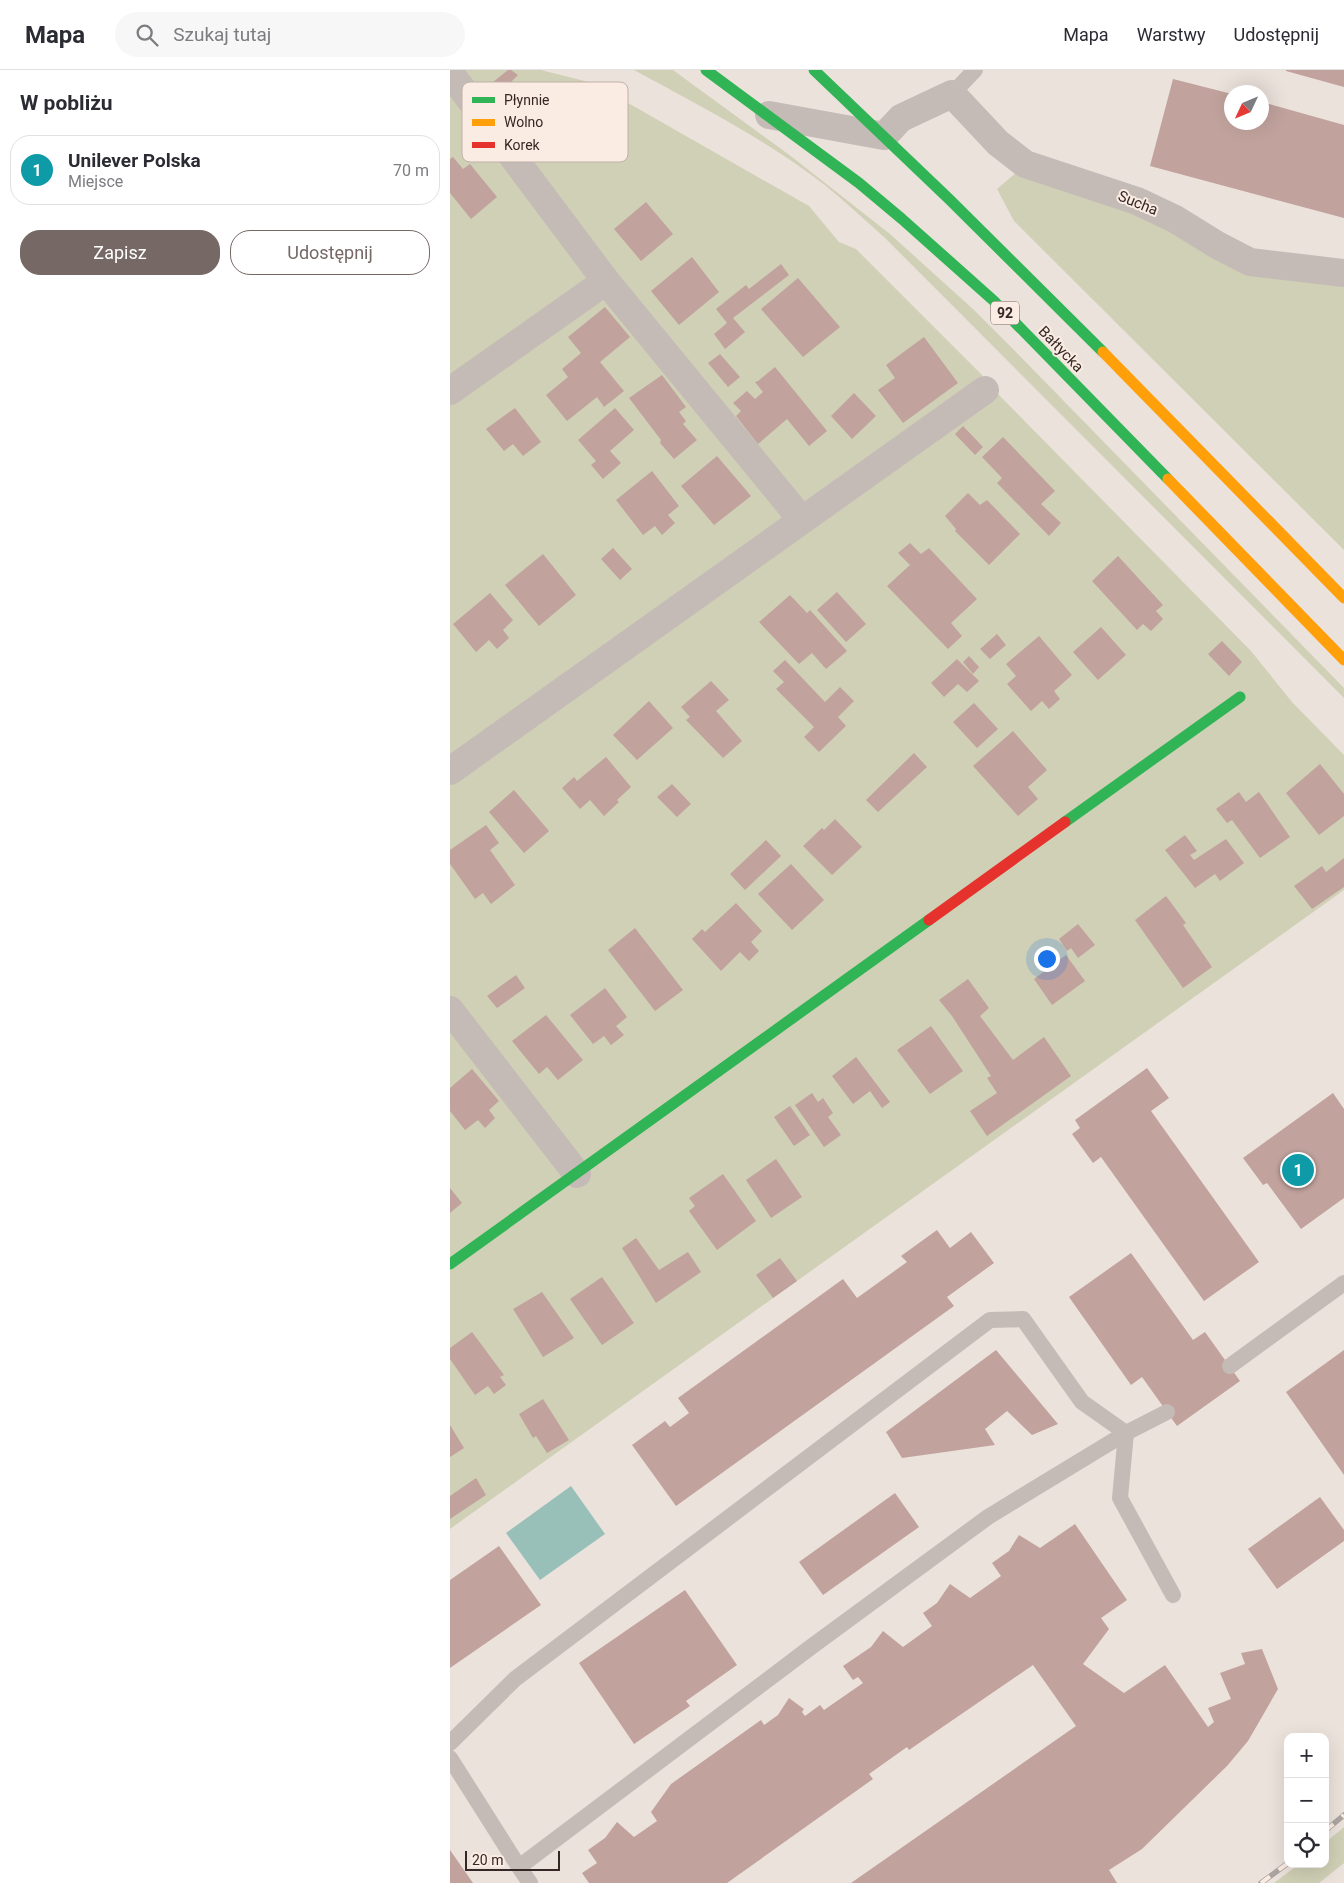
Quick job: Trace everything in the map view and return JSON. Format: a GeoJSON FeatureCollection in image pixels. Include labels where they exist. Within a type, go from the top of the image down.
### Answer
{"type":"FeatureCollection","features":[{"type":"Feature","properties":{"kind":"main road","name":"Bałtycka"},"geometry":{"type":"LineString","coordinates":[[706,70],[902,218],[994,301],[1344,660]]}},
{"type":"Feature","properties":{"kind":"main road","name":"Bałtycka"},"geometry":{"type":"LineString","coordinates":[[814,70],[884,136],[1146,395],[1344,598]]}},
{"type":"Feature","properties":{"kind":"main road"},"geometry":{"type":"LineString","coordinates":[[450,1264],[1240,697]]}},
{"type":"Feature","properties":{"kind":"street"},"geometry":{"type":"LineString","coordinates":[[450,74],[462,90]]}},
{"type":"Feature","properties":{"kind":"street"},"geometry":{"type":"LineString","coordinates":[[768,115],[884,136],[901,118],[952,94]]}},
{"type":"Feature","properties":{"kind":"street","name":"Sucha"},"geometry":{"type":"LineString","coordinates":[[952,94],[998,143],[1025,164],[1137,202],[1175,219],[1217,245],[1250,262],[1344,273]]}},
{"type":"Feature","properties":{"kind":"street"},"geometry":{"type":"LineString","coordinates":[[516,162],[606,281],[802,520]]}},
{"type":"Feature","properties":{"kind":"street"},"geometry":{"type":"LineString","coordinates":[[450,391],[606,281]]}},
{"type":"Feature","properties":{"kind":"street"},"geometry":{"type":"LineString","coordinates":[[450,771],[985,390]]}},
{"type":"Feature","properties":{"kind":"street"},"geometry":{"type":"LineString","coordinates":[[450,1010],[577,1174]]}},
{"type":"Feature","properties":{"kind":"lane"},"geometry":{"type":"LineString","coordinates":[[952,94],[975,70]]}},
{"type":"Feature","properties":{"kind":"lane"},"geometry":{"type":"LineString","coordinates":[[1230,1366],[1344,1283]]}},
{"type":"Feature","properties":{"kind":"lane"},"geometry":{"type":"LineString","coordinates":[[450,1743],[516,1679],[990,1320],[1023,1319],[1082,1402],[1126,1433]]}},
{"type":"Feature","properties":{"kind":"lane"},"geometry":{"type":"LineString","coordinates":[[519,1867],[988,1517],[1126,1433],[1167,1412]]}},
{"type":"Feature","properties":{"kind":"lane"},"geometry":{"type":"LineString","coordinates":[[1126,1433],[1120,1498],[1174,1595]]}},
{"type":"Feature","properties":{"kind":"lane"},"geometry":{"type":"LineString","coordinates":[[450,1758],[530,1883]]}},
{"type":"Feature","properties":{"kind":"green space"},"geometry":{"type":"Polygon","coordinates":[[[450,70],[541,70],[589,82],[462,82],[462,162],[628,162],[628,103],[809,206],[839,242],[856,249],[981,374],[1000,396],[1251,651],[1292,702],[1344,755],[1344,890],[450,1529],[450,70]]]}},
{"type":"Feature","properties":{"kind":"green space"},"geometry":{"type":"Polygon","coordinates":[[[634,70],[673,70],[792,157],[890,234],[973,309],[1013,349],[1344,688],[1344,698],[886,239],[849,205],[804,169],[757,139],[634,70]]]}},
{"type":"Feature","properties":{"kind":"green space"},"geometry":{"type":"Polygon","coordinates":[[[1018,171],[1344,285],[1344,550],[1014,221],[997,189],[1018,171]]]}},
{"type":"Feature","properties":{"kind":"green space"},"geometry":{"type":"Polygon","coordinates":[[[1344,1827],[1344,1863],[1319,1883],[1274,1883],[1294,1868],[1329,1868],[1329,1840],[1344,1827]]]}},
{"type":"Feature","properties":{"kind":"water"},"geometry":{"type":"Polygon","coordinates":[[[571,1486],[605,1534],[540,1580],[506,1533],[571,1486]]]}},
{"type":"Feature","properties":{"kind":"building"},"geometry":{"type":"Polygon","coordinates":[[[508,70],[518,75],[511,82],[493,82],[508,70]]]}},
{"type":"Feature","properties":{"kind":"building"},"geometry":{"type":"Polygon","coordinates":[[[1344,70],[1344,87],[1286,71],[1344,70]]]}},
{"type":"Feature","properties":{"kind":"building"},"geometry":{"type":"Polygon","coordinates":[[[1173,79],[1224,92],[1224,130],[1269,130],[1269,104],[1344,125],[1344,218],[1150,166],[1173,79]]]}},
{"type":"Feature","properties":{"kind":"building"},"geometry":{"type":"Polygon","coordinates":[[[453,157],[463,169],[470,164],[497,197],[471,219],[450,193],[450,159],[453,157]]]}},
{"type":"Feature","properties":{"kind":"building"},"geometry":{"type":"Polygon","coordinates":[[[646,202],[673,234],[641,261],[614,229],[646,202]]]}},
{"type":"Feature","properties":{"kind":"building"},"geometry":{"type":"Polygon","coordinates":[[[692,257],[719,292],[679,325],[651,291],[692,257]]]}},
{"type":"Feature","properties":{"kind":"building"},"geometry":{"type":"Polygon","coordinates":[[[781,264],[789,275],[733,318],[745,332],[725,349],[714,334],[727,323],[716,309],[746,285],[749,289],[781,264]]]}},
{"type":"Feature","properties":{"kind":"building"},"geometry":{"type":"Polygon","coordinates":[[[798,278],[840,327],[803,357],[761,309],[798,278]]]}},
{"type":"Feature","properties":{"kind":"building"},"geometry":{"type":"Polygon","coordinates":[[[605,307],[630,337],[600,362],[624,391],[604,407],[597,397],[567,421],[546,395],[568,377],[562,369],[581,353],[568,337],[605,307]]]}},
{"type":"Feature","properties":{"kind":"building"},"geometry":{"type":"Polygon","coordinates":[[[924,337],[958,383],[903,423],[878,390],[895,378],[886,365],[924,337]]]}},
{"type":"Feature","properties":{"kind":"building"},"geometry":{"type":"Polygon","coordinates":[[[720,354],[740,377],[728,387],[708,363],[720,354]]]}},
{"type":"Feature","properties":{"kind":"building"},"geometry":{"type":"Polygon","coordinates":[[[775,367],[827,431],[809,446],[787,419],[758,444],[736,416],[741,411],[733,403],[747,391],[755,399],[763,392],[755,382],[775,367]]]}},
{"type":"Feature","properties":{"kind":"building"},"geometry":{"type":"Polygon","coordinates":[[[662,375],[686,407],[679,412],[686,421],[683,424],[697,440],[674,459],[660,443],[661,440],[629,398],[662,375]]]}},
{"type":"Feature","properties":{"kind":"building"},"geometry":{"type":"Polygon","coordinates":[[[854,393],[876,416],[852,439],[831,416],[854,393]]]}},
{"type":"Feature","properties":{"kind":"building"},"geometry":{"type":"Polygon","coordinates":[[[515,408],[541,442],[523,456],[513,444],[504,451],[486,429],[515,408]]]}},
{"type":"Feature","properties":{"kind":"building"},"geometry":{"type":"Polygon","coordinates":[[[615,408],[634,430],[610,451],[621,463],[603,479],[591,465],[596,461],[578,440],[615,408]]]}},
{"type":"Feature","properties":{"kind":"building"},"geometry":{"type":"Polygon","coordinates":[[[963,426],[983,447],[975,455],[955,434],[963,426]]]}},
{"type":"Feature","properties":{"kind":"building"},"geometry":{"type":"Polygon","coordinates":[[[1003,437],[1055,491],[1041,504],[1061,523],[1049,536],[997,483],[1002,478],[982,457],[1003,437]]]}},
{"type":"Feature","properties":{"kind":"building"},"geometry":{"type":"Polygon","coordinates":[[[717,456],[751,496],[714,525],[681,486],[717,456]]]}},
{"type":"Feature","properties":{"kind":"building"},"geometry":{"type":"Polygon","coordinates":[[[652,471],[679,506],[668,515],[675,523],[662,535],[655,526],[643,535],[616,500],[652,471]]]}},
{"type":"Feature","properties":{"kind":"building"},"geometry":{"type":"Polygon","coordinates":[[[968,493],[980,505],[987,500],[1020,534],[989,565],[955,531],[956,529],[945,516],[968,493]]]}},
{"type":"Feature","properties":{"kind":"building"},"geometry":{"type":"Polygon","coordinates":[[[910,543],[921,554],[929,548],[977,599],[951,623],[962,636],[948,649],[887,586],[910,565],[898,553],[910,543]]]}},
{"type":"Feature","properties":{"kind":"building"},"geometry":{"type":"Polygon","coordinates":[[[613,548],[632,569],[620,580],[601,559],[613,548]]]}},
{"type":"Feature","properties":{"kind":"building"},"geometry":{"type":"Polygon","coordinates":[[[543,554],[576,595],[539,626],[505,585],[543,554]]]}},
{"type":"Feature","properties":{"kind":"building"},"geometry":{"type":"Polygon","coordinates":[[[1118,556],[1163,605],[1156,611],[1163,619],[1151,631],[1143,624],[1137,630],[1092,581],[1118,556]]]}},
{"type":"Feature","properties":{"kind":"building"},"geometry":{"type":"Polygon","coordinates":[[[837,592],[866,624],[846,642],[817,610],[837,592]]]}},
{"type":"Feature","properties":{"kind":"building"},"geometry":{"type":"Polygon","coordinates":[[[490,593],[513,620],[503,630],[509,638],[497,649],[489,640],[476,652],[453,624],[490,593]]]}},
{"type":"Feature","properties":{"kind":"building"},"geometry":{"type":"Polygon","coordinates":[[[790,595],[807,613],[810,610],[847,651],[826,669],[812,653],[799,664],[759,622],[790,595]]]}},
{"type":"Feature","properties":{"kind":"building"},"geometry":{"type":"Polygon","coordinates":[[[1101,627],[1126,655],[1098,680],[1073,652],[1101,627]]]}},
{"type":"Feature","properties":{"kind":"building"},"geometry":{"type":"Polygon","coordinates":[[[997,634],[1006,645],[990,659],[980,649],[997,634]]]}},
{"type":"Feature","properties":{"kind":"building"},"geometry":{"type":"Polygon","coordinates":[[[1039,636],[1072,675],[1054,691],[1060,699],[1049,709],[1042,701],[1031,711],[1007,684],[1016,676],[1006,664],[1039,636]]]}},
{"type":"Feature","properties":{"kind":"building"},"geometry":{"type":"Polygon","coordinates":[[[1222,641],[1242,662],[1229,676],[1208,654],[1222,641]]]}},
{"type":"Feature","properties":{"kind":"building"},"geometry":{"type":"Polygon","coordinates":[[[969,656],[979,667],[973,674],[963,662],[969,656]]]}},
{"type":"Feature","properties":{"kind":"building"},"geometry":{"type":"Polygon","coordinates":[[[957,659],[979,681],[967,692],[958,684],[944,697],[931,683],[957,659]]]}},
{"type":"Feature","properties":{"kind":"building"},"geometry":{"type":"Polygon","coordinates":[[[785,660],[825,702],[840,687],[854,701],[838,717],[846,726],[819,752],[804,737],[814,727],[776,689],[784,682],[773,671],[785,660]]]}},
{"type":"Feature","properties":{"kind":"building"},"geometry":{"type":"Polygon","coordinates":[[[711,681],[729,700],[716,711],[742,741],[723,758],[686,720],[690,717],[681,707],[711,681]]]}},
{"type":"Feature","properties":{"kind":"building"},"geometry":{"type":"Polygon","coordinates":[[[649,701],[673,728],[637,760],[613,735],[649,701]]]}},
{"type":"Feature","properties":{"kind":"building"},"geometry":{"type":"Polygon","coordinates":[[[974,703],[998,729],[977,748],[953,722],[974,703]]]}},
{"type":"Feature","properties":{"kind":"building"},"geometry":{"type":"Polygon","coordinates":[[[1013,731],[1047,770],[1028,787],[1038,799],[1018,816],[973,766],[1013,731]]]}},
{"type":"Feature","properties":{"kind":"building"},"geometry":{"type":"Polygon","coordinates":[[[914,753],[927,767],[878,812],[866,800],[914,753]]]}},
{"type":"Feature","properties":{"kind":"building"},"geometry":{"type":"Polygon","coordinates":[[[606,757],[631,787],[604,816],[590,800],[580,809],[562,788],[574,777],[577,781],[606,757]]]}},
{"type":"Feature","properties":{"kind":"building"},"geometry":{"type":"Polygon","coordinates":[[[1320,764],[1344,794],[1344,816],[1319,835],[1286,793],[1320,764]]]}},
{"type":"Feature","properties":{"kind":"building"},"geometry":{"type":"Polygon","coordinates":[[[672,784],[691,804],[677,817],[657,797],[672,784]]]}},
{"type":"Feature","properties":{"kind":"building"},"geometry":{"type":"Polygon","coordinates":[[[514,790],[549,831],[524,853],[489,812],[514,790]]]}},
{"type":"Feature","properties":{"kind":"building"},"geometry":{"type":"Polygon","coordinates":[[[1239,792],[1246,802],[1259,792],[1290,837],[1260,858],[1232,820],[1227,823],[1216,809],[1239,792]]]}},
{"type":"Feature","properties":{"kind":"building"},"geometry":{"type":"Polygon","coordinates":[[[835,819],[862,847],[832,875],[803,846],[822,828],[824,830],[835,819]]]}},
{"type":"Feature","properties":{"kind":"building"},"geometry":{"type":"Polygon","coordinates":[[[486,825],[499,843],[490,850],[515,885],[491,904],[483,893],[475,899],[450,864],[450,850],[486,825]]]}},
{"type":"Feature","properties":{"kind":"building"},"geometry":{"type":"Polygon","coordinates":[[[1185,835],[1197,851],[1190,855],[1194,860],[1226,839],[1244,863],[1220,881],[1215,874],[1195,888],[1165,850],[1185,835]]]}},
{"type":"Feature","properties":{"kind":"building"},"geometry":{"type":"Polygon","coordinates":[[[766,840],[781,856],[745,890],[730,874],[766,840]]]}},
{"type":"Feature","properties":{"kind":"building"},"geometry":{"type":"Polygon","coordinates":[[[1344,858],[1344,887],[1312,909],[1294,886],[1322,866],[1326,872],[1344,858]]]}},
{"type":"Feature","properties":{"kind":"building"},"geometry":{"type":"Polygon","coordinates":[[[791,864],[824,900],[792,930],[758,894],[791,864]]]}},
{"type":"Feature","properties":{"kind":"building"},"geometry":{"type":"Polygon","coordinates":[[[1166,896],[1186,923],[1183,925],[1212,967],[1183,988],[1135,920],[1166,896]]]}},
{"type":"Feature","properties":{"kind":"building"},"geometry":{"type":"Polygon","coordinates":[[[736,903],[762,931],[751,942],[759,951],[749,961],[740,952],[721,971],[692,939],[702,929],[705,932],[736,903]]]}},
{"type":"Feature","properties":{"kind":"building"},"geometry":{"type":"Polygon","coordinates":[[[1078,924],[1095,945],[1078,958],[1071,948],[1067,951],[1059,939],[1078,924]]]}},
{"type":"Feature","properties":{"kind":"building"},"geometry":{"type":"Polygon","coordinates":[[[635,928],[683,990],[655,1011],[608,950],[635,928]]]}},
{"type":"Feature","properties":{"kind":"building"},"geometry":{"type":"Polygon","coordinates":[[[1066,955],[1085,981],[1052,1005],[1034,979],[1066,955]]]}},
{"type":"Feature","properties":{"kind":"building"},"geometry":{"type":"Polygon","coordinates":[[[516,975],[525,988],[497,1008],[487,996],[516,975]]]}},
{"type":"Feature","properties":{"kind":"building"},"geometry":{"type":"Polygon","coordinates":[[[968,979],[989,1008],[980,1016],[1013,1060],[1044,1037],[1071,1076],[987,1136],[970,1111],[997,1093],[987,1078],[991,1076],[952,1016],[939,1000],[968,979]]]}},
{"type":"Feature","properties":{"kind":"building"},"geometry":{"type":"Polygon","coordinates":[[[605,988],[627,1017],[616,1026],[624,1035],[611,1045],[604,1036],[593,1044],[570,1015],[605,988]]]}},
{"type":"Feature","properties":{"kind":"building"},"geometry":{"type":"Polygon","coordinates":[[[546,1015],[583,1060],[558,1080],[547,1067],[539,1074],[512,1041],[546,1015]]]}},
{"type":"Feature","properties":{"kind":"building"},"geometry":{"type":"Polygon","coordinates":[[[931,1026],[963,1071],[930,1094],[897,1050],[931,1026]]]}},
{"type":"Feature","properties":{"kind":"building"},"geometry":{"type":"Polygon","coordinates":[[[856,1057],[890,1102],[882,1108],[870,1091],[853,1104],[832,1076],[856,1057]]]}},
{"type":"Feature","properties":{"kind":"building"},"geometry":{"type":"Polygon","coordinates":[[[1147,1068],[1169,1098],[1151,1111],[1259,1262],[1204,1301],[1101,1157],[1093,1163],[1072,1134],[1080,1128],[1075,1120],[1147,1068]]]}},
{"type":"Feature","properties":{"kind":"building"},"geometry":{"type":"Polygon","coordinates":[[[472,1069],[499,1101],[489,1110],[495,1118],[485,1128],[478,1120],[465,1130],[450,1111],[450,1088],[472,1069]]]}},
{"type":"Feature","properties":{"kind":"building"},"geometry":{"type":"Polygon","coordinates":[[[812,1093],[818,1102],[823,1098],[833,1113],[828,1117],[841,1135],[824,1147],[795,1105],[812,1093]]]}},
{"type":"Feature","properties":{"kind":"building"},"geometry":{"type":"Polygon","coordinates":[[[1333,1093],[1344,1109],[1344,1198],[1301,1229],[1267,1183],[1263,1185],[1243,1158],[1333,1093]]]}},
{"type":"Feature","properties":{"kind":"building"},"geometry":{"type":"Polygon","coordinates":[[[790,1106],[810,1135],[794,1146],[774,1117],[790,1106]]]}},
{"type":"Feature","properties":{"kind":"building"},"geometry":{"type":"Polygon","coordinates":[[[776,1159],[802,1197],[771,1218],[746,1180],[776,1159]]]}},
{"type":"Feature","properties":{"kind":"building"},"geometry":{"type":"Polygon","coordinates":[[[723,1174],[756,1221],[717,1250],[689,1211],[695,1206],[689,1198],[723,1174]]]}},
{"type":"Feature","properties":{"kind":"building"},"geometry":{"type":"Polygon","coordinates":[[[450,1188],[462,1203],[450,1213],[450,1188]]]}},
{"type":"Feature","properties":{"kind":"building"},"geometry":{"type":"Polygon","coordinates":[[[937,1230],[950,1248],[971,1232],[994,1263],[947,1297],[954,1306],[676,1506],[632,1445],[665,1421],[670,1427],[689,1413],[678,1398],[843,1279],[857,1298],[907,1262],[901,1256],[937,1230]]]}},
{"type":"Feature","properties":{"kind":"building"},"geometry":{"type":"Polygon","coordinates":[[[636,1238],[659,1270],[688,1252],[701,1272],[656,1303],[622,1248],[636,1238]]]}},
{"type":"Feature","properties":{"kind":"building"},"geometry":{"type":"Polygon","coordinates":[[[1131,1253],[1193,1340],[1205,1332],[1240,1381],[1177,1426],[1142,1377],[1131,1385],[1069,1297],[1131,1253]]]}},
{"type":"Feature","properties":{"kind":"building"},"geometry":{"type":"Polygon","coordinates":[[[780,1258],[797,1281],[773,1298],[756,1275],[780,1258]]]}},
{"type":"Feature","properties":{"kind":"building"},"geometry":{"type":"Polygon","coordinates":[[[602,1277],[634,1323],[602,1345],[570,1299],[602,1277]]]}},
{"type":"Feature","properties":{"kind":"building"},"geometry":{"type":"Polygon","coordinates":[[[542,1292],[574,1338],[543,1357],[513,1309],[542,1292]]]}},
{"type":"Feature","properties":{"kind":"building"},"geometry":{"type":"Polygon","coordinates":[[[472,1332],[504,1375],[500,1377],[506,1385],[494,1394],[488,1386],[475,1395],[450,1359],[450,1348],[472,1332]]]}},
{"type":"Feature","properties":{"kind":"building"},"geometry":{"type":"Polygon","coordinates":[[[996,1350],[1058,1424],[1032,1435],[1007,1411],[985,1429],[995,1445],[902,1458],[886,1432],[996,1350]]]}},
{"type":"Feature","properties":{"kind":"building"},"geometry":{"type":"Polygon","coordinates":[[[1344,1350],[1344,1475],[1286,1392],[1344,1350]]]}},
{"type":"Feature","properties":{"kind":"building"},"geometry":{"type":"Polygon","coordinates":[[[543,1399],[569,1440],[547,1453],[536,1436],[533,1438],[519,1414],[543,1399]]]}},
{"type":"Feature","properties":{"kind":"building"},"geometry":{"type":"Polygon","coordinates":[[[450,1425],[464,1448],[450,1457],[450,1425]]]}},
{"type":"Feature","properties":{"kind":"building"},"geometry":{"type":"Polygon","coordinates":[[[476,1478],[486,1495],[450,1519],[450,1496],[476,1478]]]}},
{"type":"Feature","properties":{"kind":"building"},"geometry":{"type":"Polygon","coordinates":[[[895,1493],[919,1527],[823,1595],[799,1562],[895,1493]]]}},
{"type":"Feature","properties":{"kind":"building"},"geometry":{"type":"Polygon","coordinates":[[[1320,1497],[1344,1530],[1344,1541],[1277,1589],[1248,1549],[1320,1497]]]}},
{"type":"Feature","properties":{"kind":"building"},"geometry":{"type":"Polygon","coordinates":[[[1075,1524],[1127,1600],[1101,1618],[1109,1629],[1083,1664],[1124,1693],[1165,1665],[1208,1727],[1214,1722],[1208,1708],[1231,1699],[1220,1673],[1245,1664],[1241,1653],[1262,1649],[1278,1689],[1248,1741],[1227,1766],[1142,1849],[1109,1870],[1117,1883],[851,1883],[1076,1726],[1033,1665],[909,1750],[907,1747],[869,1774],[873,1779],[727,1883],[589,1883],[582,1873],[597,1863],[588,1850],[605,1838],[617,1822],[634,1837],[657,1821],[651,1812],[671,1784],[761,1720],[764,1725],[778,1715],[789,1698],[804,1709],[802,1712],[805,1716],[820,1705],[824,1710],[863,1683],[858,1677],[853,1680],[843,1666],[871,1647],[883,1631],[903,1647],[932,1626],[923,1613],[937,1603],[950,1584],[970,1598],[1001,1576],[992,1563],[1009,1551],[1019,1535],[1040,1548],[1075,1524]]]}},
{"type":"Feature","properties":{"kind":"building"},"geometry":{"type":"Polygon","coordinates":[[[499,1546],[541,1605],[450,1668],[450,1580],[499,1546]]]}},
{"type":"Feature","properties":{"kind":"building"},"geometry":{"type":"Polygon","coordinates":[[[685,1590],[737,1665],[686,1701],[690,1706],[634,1744],[579,1663],[685,1590]]]}},
{"type":"Feature","properties":{"kind":"building"},"geometry":{"type":"Polygon","coordinates":[[[450,1850],[473,1883],[450,1883],[450,1850]]]}},
{"type":"Feature","properties":{"kind":"railway"},"geometry":{"type":"LineString","coordinates":[[1329,1828],[1344,1815]]}},
{"type":"Feature","properties":{"kind":"railway"},"geometry":{"type":"LineString","coordinates":[[1261,1883],[1284,1866]]}},
{"type":"Feature","properties":{"kind":"traffic: fast"},"geometry":{"type":"LineString","coordinates":[[706,70],[859,183],[902,219],[994,301],[1168,479]]}},
{"type":"Feature","properties":{"kind":"traffic: fast"},"geometry":{"type":"LineString","coordinates":[[814,70],[949,199],[1103,352]]}},
{"type":"Feature","properties":{"kind":"traffic: fast"},"geometry":{"type":"LineString","coordinates":[[1065,822],[1240,697]]}},
{"type":"Feature","properties":{"kind":"traffic: fast"},"geometry":{"type":"LineString","coordinates":[[450,1264],[929,920]]}},
{"type":"Feature","properties":{"kind":"traffic: slow"},"geometry":{"type":"LineString","coordinates":[[1103,352],[1344,598]]}},
{"type":"Feature","properties":{"kind":"traffic: slow"},"geometry":{"type":"LineString","coordinates":[[1168,479],[1344,660]]}},
{"type":"Feature","properties":{"kind":"traffic: jam"},"geometry":{"type":"LineString","coordinates":[[929,920],[1065,822]]}},
{"type":"Feature","properties":{"kind":"place","name":"Unilever Polska"},"geometry":{"type":"Point","coordinates":[1298,1170]}}]}
